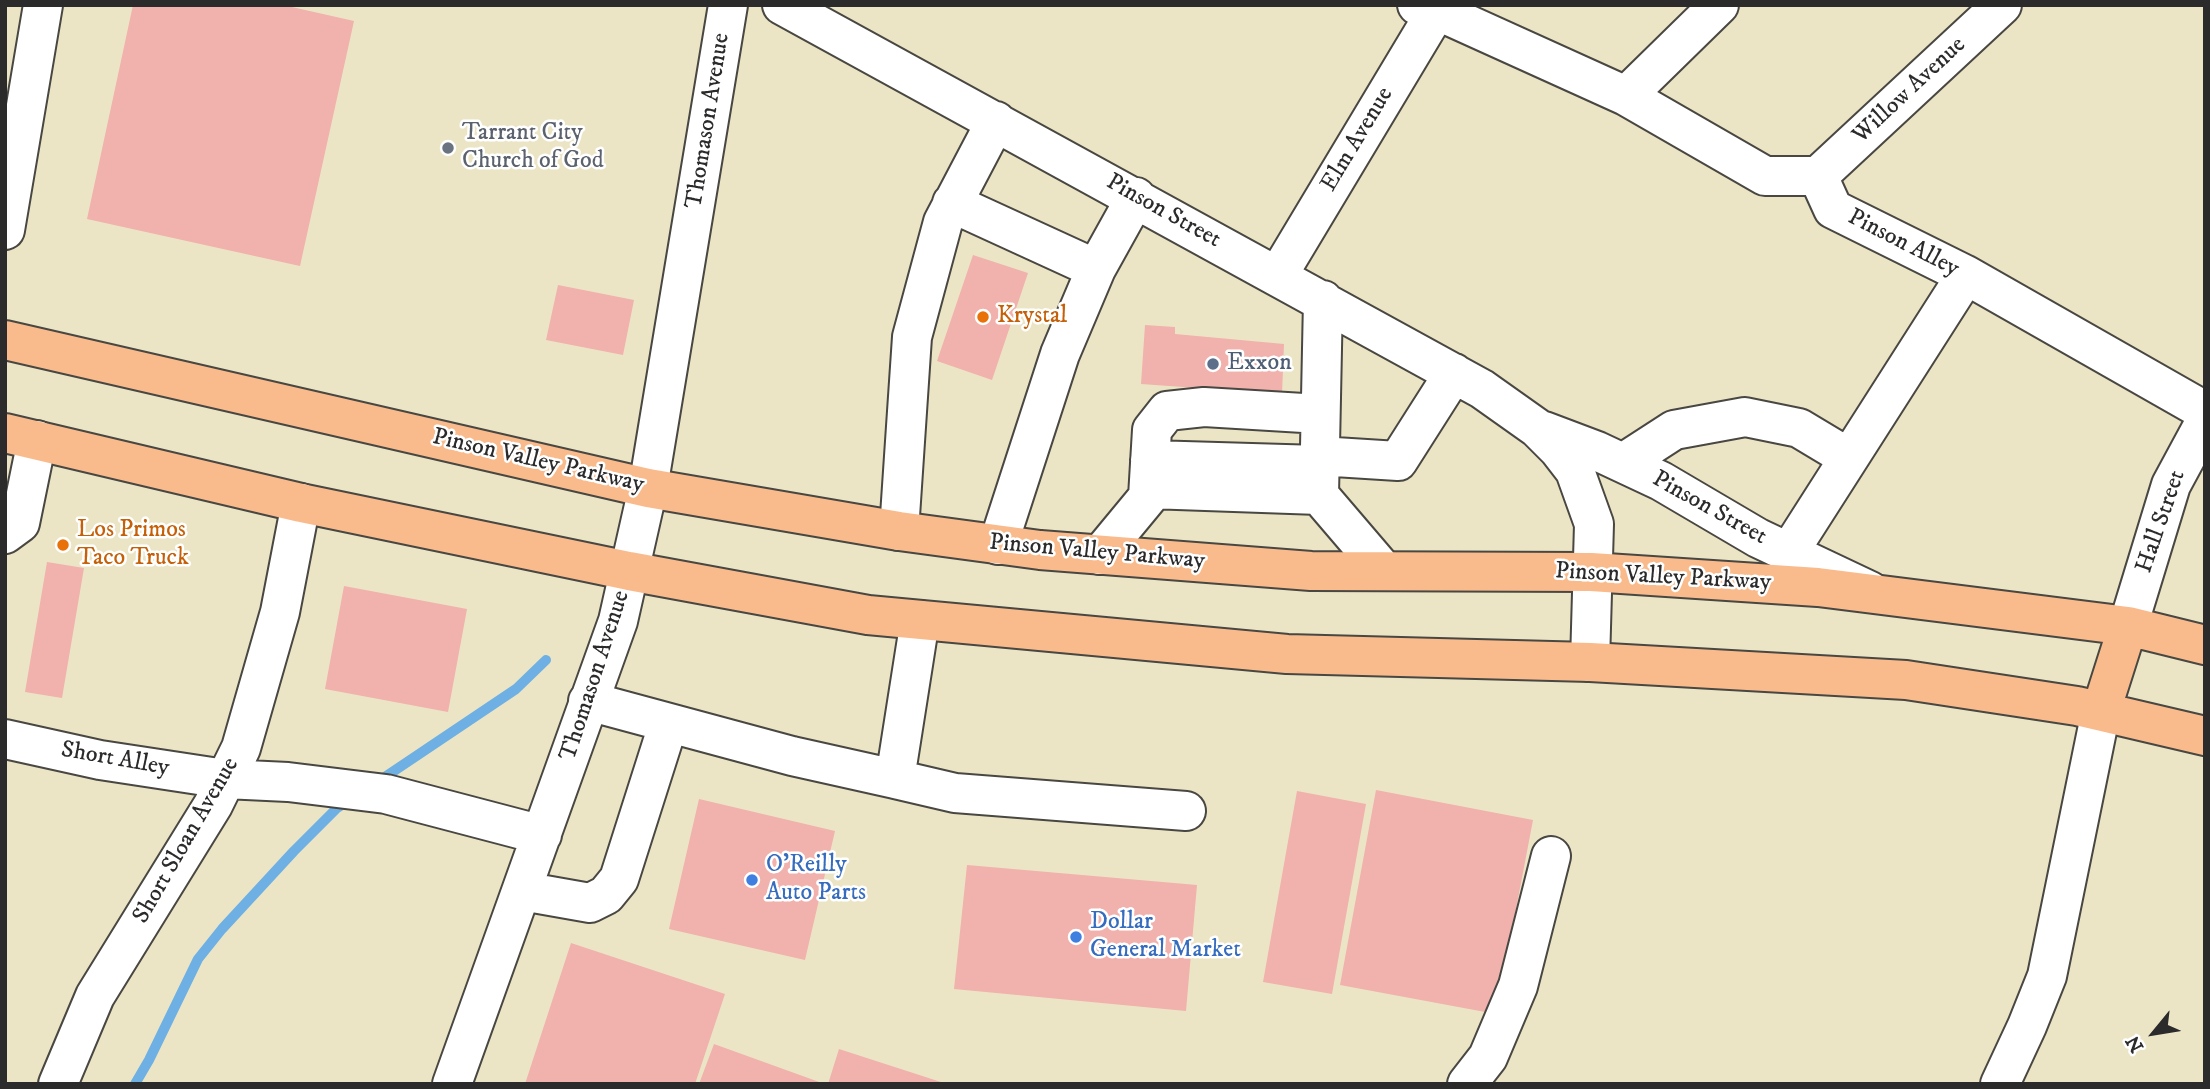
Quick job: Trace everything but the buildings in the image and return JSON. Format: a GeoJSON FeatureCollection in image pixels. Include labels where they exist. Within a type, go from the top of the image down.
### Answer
{"type":"FeatureCollection","features":[{"type":"Feature","properties":{"kind":"main road","name":"Pinson Valley Parkway"},"geometry":{"type":"LineString","coordinates":[[5,340],[648,488],[998,545],[1311,571],[1591,572],[1818,587],[2128,626],[2205,645]]}},
{"type":"Feature","properties":{"kind":"main road"},"geometry":{"type":"LineString","coordinates":[[21,436],[301,503],[629,571],[868,615],[1287,654],[1590,662],[1906,680],[2077,706],[2205,736]]}},
{"type":"Feature","properties":{"kind":"main road"},"geometry":{"type":"LineString","coordinates":[[2101,711],[2128,626]]}},
{"type":"Feature","properties":{"kind":"street"},"geometry":{"type":"LineString","coordinates":[[5,230],[13,140],[43,5]]}},
{"type":"Feature","properties":{"kind":"street","name":"Thomason Avenue"},"geometry":{"type":"LineString","coordinates":[[452,1084],[618,621],[648,488],[728,5]]}},
{"type":"Feature","properties":{"kind":"street","name":"Pinson Street"},"geometry":{"type":"LineString","coordinates":[[782,5],[1454,373],[1482,389],[1537,428],[1575,471],[1594,524],[1590,662]]}},
{"type":"Feature","properties":{"kind":"street"},"geometry":{"type":"LineString","coordinates":[[1626,96],[1719,5]]}},
{"type":"Feature","properties":{"kind":"street","name":"Willow Avenue"},"geometry":{"type":"LineString","coordinates":[[1818,176],[2002,5]]}},
{"type":"Feature","properties":{"kind":"street"},"geometry":{"type":"LineString","coordinates":[[1431,7],[1626,96],[1765,176],[1818,176]]}},
{"type":"Feature","properties":{"kind":"street","name":"Elm Avenue"},"geometry":{"type":"LineString","coordinates":[[1278,275],[1431,7]]}},
{"type":"Feature","properties":{"kind":"street"},"geometry":{"type":"LineString","coordinates":[[899,531],[912,337],[943,222],[996,121]]}},
{"type":"Feature","properties":{"kind":"street","name":"Pinson Alley"},"geometry":{"type":"LineString","coordinates":[[1818,176],[1833,209],[1966,275],[2205,411]]}},
{"type":"Feature","properties":{"kind":"street"},"geometry":{"type":"LineString","coordinates":[[998,545],[1060,354],[1096,269],[1136,197]]}},
{"type":"Feature","properties":{"kind":"street"},"geometry":{"type":"LineString","coordinates":[[952,204],[1096,269]]}},
{"type":"Feature","properties":{"kind":"street"},"geometry":{"type":"LineString","coordinates":[[1789,552],[1966,275]]}},
{"type":"Feature","properties":{"kind":"street"},"geometry":{"type":"LineString","coordinates":[[1323,300],[1319,453],[1384,571]]}},
{"type":"Feature","properties":{"kind":"street"},"geometry":{"type":"LineString","coordinates":[[1150,459],[1319,453],[1398,461],[1454,373]]}},
{"type":"Feature","properties":{"kind":"street"},"geometry":{"type":"LineString","coordinates":[[1623,463],[1674,430],[1745,416],[1799,428],[1849,458]]}},
{"type":"Feature","properties":{"kind":"street","name":"Hall Street"},"geometry":{"type":"LineString","coordinates":[[2128,626],[2171,485],[2205,422]]}},
{"type":"Feature","properties":{"kind":"street","name":"Pinson Street"},"geometry":{"type":"LineString","coordinates":[[1537,428],[1661,481],[1758,538],[1878,595]]}},
{"type":"Feature","properties":{"kind":"street"},"geometry":{"type":"LineString","coordinates":[[5,534],[20,523],[21,436]]}},
{"type":"Feature","properties":{"kind":"street"},"geometry":{"type":"LineString","coordinates":[[1150,459],[1319,453]]}},
{"type":"Feature","properties":{"kind":"street"},"geometry":{"type":"LineString","coordinates":[[1100,555],[1149,497],[1150,459]]}},
{"type":"Feature","properties":{"kind":"street","name":"Short Sloan Avenue"},"geometry":{"type":"LineString","coordinates":[[58,1084],[95,996],[219,792],[240,748],[280,612],[301,503]]}},
{"type":"Feature","properties":{"kind":"street"},"geometry":{"type":"LineString","coordinates":[[895,779],[920,620]]}},
{"type":"Feature","properties":{"kind":"street"},"geometry":{"type":"LineString","coordinates":[[588,701],[792,756],[955,793],[1186,811]]}},
{"type":"Feature","properties":{"kind":"street"},"geometry":{"type":"LineString","coordinates":[[2000,1084],[2047,976],[2101,711]]}},
{"type":"Feature","properties":{"kind":"street"},"geometry":{"type":"LineString","coordinates":[[522,891],[590,903],[606,895],[619,879],[668,724]]}},
{"type":"Feature","properties":{"kind":"street","name":"Short Alley"},"geometry":{"type":"LineString","coordinates":[[5,739],[100,760],[219,792],[288,782],[386,794],[542,835]]}},
{"type":"Feature","properties":{"kind":"street"},"geometry":{"type":"LineString","coordinates":[[1467,1084],[1489,1057],[1518,986],[1551,856]]}},
{"type":"Feature","properties":{"kind":"waterway"},"geometry":{"type":"LineString","coordinates":[[379,781],[516,689],[546,660]]}},
{"type":"Feature","properties":{"kind":"waterway"},"geometry":{"type":"LineString","coordinates":[[135,1084],[198,959],[294,851],[337,808],[350,800]]}},
{"type":"Feature","properties":{"kind":"place","name":"Tarrant City Church of God"},"geometry":{"type":"Point","coordinates":[448,148]}},
{"type":"Feature","properties":{"kind":"place","name":"Krystal"},"geometry":{"type":"Point","coordinates":[983,317]}},
{"type":"Feature","properties":{"kind":"place","name":"Exxon"},"geometry":{"type":"Point","coordinates":[1213,364]}},
{"type":"Feature","properties":{"kind":"place","name":"Los Primos Taco Truck"},"geometry":{"type":"Point","coordinates":[63,545]}},
{"type":"Feature","properties":{"kind":"place","name":"O'Reilly Auto Parts"},"geometry":{"type":"Point","coordinates":[752,880]}},
{"type":"Feature","properties":{"kind":"place","name":"Dollar General Market"},"geometry":{"type":"Point","coordinates":[1076,937]}}]}
